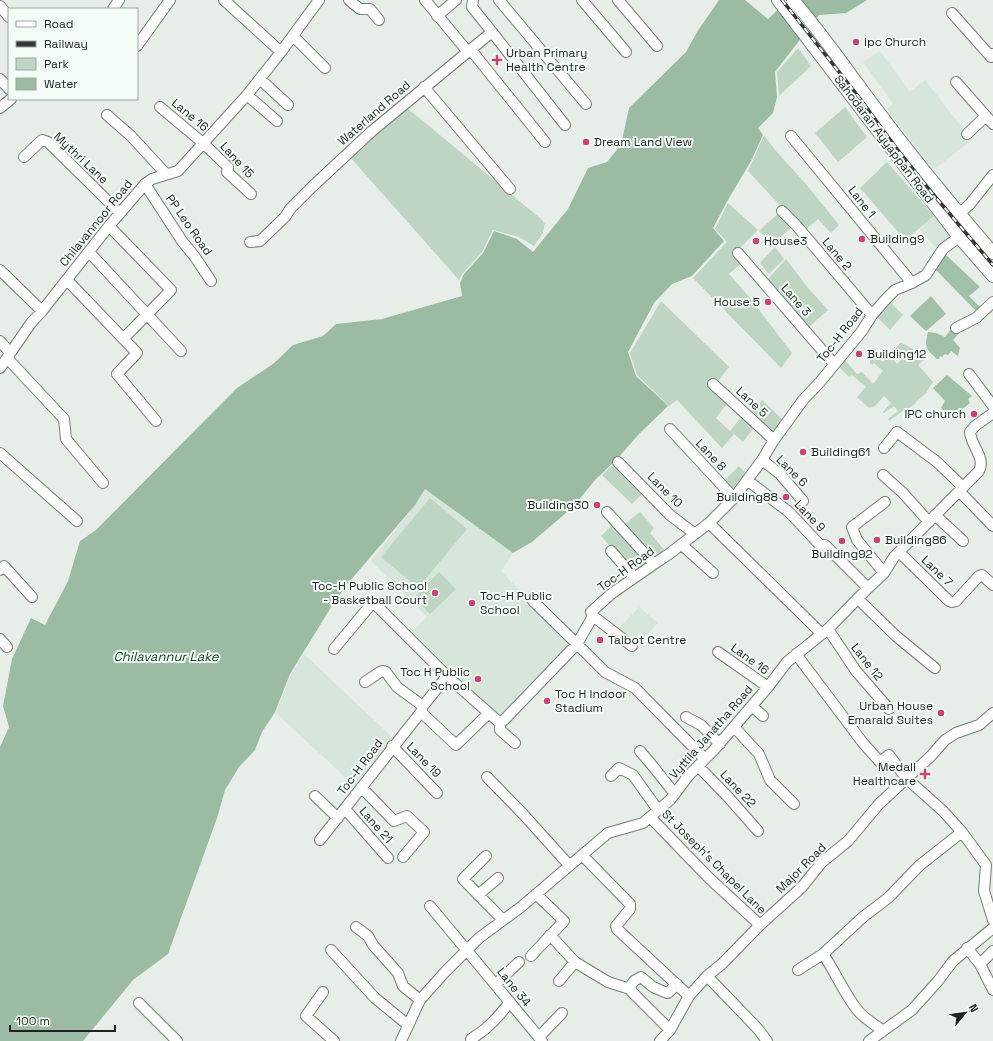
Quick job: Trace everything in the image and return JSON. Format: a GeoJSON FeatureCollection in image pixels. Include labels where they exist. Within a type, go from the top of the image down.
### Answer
{"type":"FeatureCollection","features":[{"type":"Feature","properties":{"kind":"main road","name":"Sahodaran Ayyappan Road"},"geometry":{"type":"LineString","coordinates":[[778,0],[920,176],[959,214],[993,253]]}},
{"type":"Feature","properties":{"kind":"main road","name":"Sahodaran Ayyappan Road"},"geometry":{"type":"LineString","coordinates":[[793,0],[817,28],[880,114],[959,237],[993,276]]}},
{"type":"Feature","properties":{"kind":"street"},"geometry":{"type":"LineString","coordinates":[[138,45],[170,0]]}},
{"type":"Feature","properties":{"kind":"street"},"geometry":{"type":"LineString","coordinates":[[224,0],[282,52]]}},
{"type":"Feature","properties":{"kind":"street","name":"Chilavannoor Road"},"geometry":{"type":"LineString","coordinates":[[0,368],[31,323],[120,212],[145,184],[152,179],[178,171],[247,95],[282,52],[319,0]]}},
{"type":"Feature","properties":{"kind":"street"},"geometry":{"type":"LineString","coordinates":[[349,0],[360,9],[370,9],[379,20]]}},
{"type":"Feature","properties":{"kind":"street"},"geometry":{"type":"LineString","coordinates":[[425,0],[437,16],[470,51],[545,142]]}},
{"type":"Feature","properties":{"kind":"street"},"geometry":{"type":"LineString","coordinates":[[437,16],[456,0]]}},
{"type":"Feature","properties":{"kind":"street"},"geometry":{"type":"LineString","coordinates":[[473,0],[472,7],[564,125]]}},
{"type":"Feature","properties":{"kind":"street"},"geometry":{"type":"LineString","coordinates":[[499,0],[586,104]]}},
{"type":"Feature","properties":{"kind":"street"},"geometry":{"type":"LineString","coordinates":[[582,0],[626,52]]}},
{"type":"Feature","properties":{"kind":"street"},"geometry":{"type":"LineString","coordinates":[[618,0],[657,46]]}},
{"type":"Feature","properties":{"kind":"street"},"geometry":{"type":"LineString","coordinates":[[952,13],[991,57],[993,54]]}},
{"type":"Feature","properties":{"kind":"street","name":"Waterland Road"},"geometry":{"type":"LineString","coordinates":[[250,242],[260,241],[285,217],[290,209],[372,130],[492,32]]}},
{"type":"Feature","properties":{"kind":"street"},"geometry":{"type":"LineString","coordinates":[[293,36],[325,68]]}},
{"type":"Feature","properties":{"kind":"street"},"geometry":{"type":"LineString","coordinates":[[0,78],[8,88]]}},
{"type":"Feature","properties":{"kind":"street"},"geometry":{"type":"LineString","coordinates":[[260,79],[288,105]]}},
{"type":"Feature","properties":{"kind":"street"},"geometry":{"type":"LineString","coordinates":[[956,82],[993,124]]}},
{"type":"Feature","properties":{"kind":"street"},"geometry":{"type":"LineString","coordinates":[[424,87],[510,189]]}},
{"type":"Feature","properties":{"kind":"street"},"geometry":{"type":"LineString","coordinates":[[247,95],[277,121]]}},
{"type":"Feature","properties":{"kind":"street"},"geometry":{"type":"LineString","coordinates":[[0,108],[10,100]]}},
{"type":"Feature","properties":{"kind":"street","name":"Lane 16"},"geometry":{"type":"LineString","coordinates":[[160,107],[203,143]]}},
{"type":"Feature","properties":{"kind":"street"},"geometry":{"type":"LineString","coordinates":[[107,114],[131,136],[166,174]]}},
{"type":"Feature","properties":{"kind":"street"},"geometry":{"type":"LineString","coordinates":[[967,134],[986,116]]}},
{"type":"Feature","properties":{"kind":"street","name":"Lane 1"},"geometry":{"type":"LineString","coordinates":[[791,136],[912,283]]}},
{"type":"Feature","properties":{"kind":"street","name":"Mythri Lane"},"geometry":{"type":"LineString","coordinates":[[24,157],[42,140],[48,142],[120,212]]}},
{"type":"Feature","properties":{"kind":"street","name":"Lane 15"},"geometry":{"type":"LineString","coordinates":[[203,143],[228,168],[227,172],[251,194]]}},
{"type":"Feature","properties":{"kind":"street"},"geometry":{"type":"LineString","coordinates":[[959,214],[970,204],[993,175]]}},
{"type":"Feature","properties":{"kind":"street","name":"PP Leo Road"},"geometry":{"type":"LineString","coordinates":[[145,184],[182,241],[212,281]]}},
{"type":"Feature","properties":{"kind":"street","name":"Lane 2"},"geometry":{"type":"LineString","coordinates":[[782,211],[796,225],[872,314]]}},
{"type":"Feature","properties":{"kind":"street"},"geometry":{"type":"LineString","coordinates":[[109,226],[171,290],[123,339]]}},
{"type":"Feature","properties":{"kind":"street","name":"Toc-H Road"},"geometry":{"type":"LineString","coordinates":[[500,723],[506,719],[578,644],[593,616],[591,612],[611,594],[634,577],[682,545],[709,523],[734,498],[803,400],[820,382],[862,331],[872,314],[895,290],[926,275],[943,249],[959,237]]}},
{"type":"Feature","properties":{"kind":"street"},"geometry":{"type":"LineString","coordinates":[[89,252],[181,351]]}},
{"type":"Feature","properties":{"kind":"street","name":"Lane 3"},"geometry":{"type":"LineString","coordinates":[[738,253],[834,364]]}},
{"type":"Feature","properties":{"kind":"street"},"geometry":{"type":"LineString","coordinates":[[0,270],[42,311]]}},
{"type":"Feature","properties":{"kind":"street"},"geometry":{"type":"LineString","coordinates":[[67,280],[137,353],[117,374],[156,421]]}},
{"type":"Feature","properties":{"kind":"street"},"geometry":{"type":"LineString","coordinates":[[956,328],[976,318],[993,302]]}},
{"type":"Feature","properties":{"kind":"street"},"geometry":{"type":"LineString","coordinates":[[0,341],[9,355],[64,419],[66,439],[103,483]]}},
{"type":"Feature","properties":{"kind":"street"},"geometry":{"type":"LineString","coordinates":[[969,374],[993,406]]}},
{"type":"Feature","properties":{"kind":"street","name":"Lane 5"},"geometry":{"type":"LineString","coordinates":[[713,384],[774,440]]}},
{"type":"Feature","properties":{"kind":"street","name":"Vyttila Janatha Road"},"geometry":{"type":"LineString","coordinates":[[401,1041],[420,1000],[444,972],[479,938],[536,894],[608,833],[643,823],[670,800],[701,763],[720,744],[787,662],[825,632],[884,573],[899,552],[979,471],[982,467],[981,461],[970,438],[970,432],[975,426],[991,419]]}},
{"type":"Feature","properties":{"kind":"street","name":"Lane 8"},"geometry":{"type":"LineString","coordinates":[[670,430],[734,498]]}},
{"type":"Feature","properties":{"kind":"street"},"geometry":{"type":"LineString","coordinates":[[884,448],[896,432],[937,462],[993,526]]}},
{"type":"Feature","properties":{"kind":"street"},"geometry":{"type":"LineString","coordinates":[[0,453],[77,521]]}},
{"type":"Feature","properties":{"kind":"street","name":"Lane 6"},"geometry":{"type":"LineString","coordinates":[[762,460],[780,474],[803,501]]}},
{"type":"Feature","properties":{"kind":"street","name":"Lane 10"},"geometry":{"type":"LineString","coordinates":[[618,462],[670,515],[695,534]]}},
{"type":"Feature","properties":{"kind":"street"},"geometry":{"type":"LineString","coordinates":[[884,475],[932,519],[963,541]]}},
{"type":"Feature","properties":{"kind":"street","name":"Lane 9"},"geometry":{"type":"LineString","coordinates":[[747,480],[789,512],[820,545],[825,545],[868,588]]}},
{"type":"Feature","properties":{"kind":"street"},"geometry":{"type":"LineString","coordinates":[[884,573],[856,540],[852,527],[885,502]]}},
{"type":"Feature","properties":{"kind":"street"},"geometry":{"type":"LineString","coordinates":[[607,512],[654,564]]}},
{"type":"Feature","properties":{"kind":"street","name":"Lane 12"},"geometry":{"type":"LineString","coordinates":[[709,523],[783,597],[825,632],[889,709]]}},
{"type":"Feature","properties":{"kind":"street"},"geometry":{"type":"LineString","coordinates":[[682,545],[713,572]]}},
{"type":"Feature","properties":{"kind":"street"},"geometry":{"type":"LineString","coordinates":[[612,551],[634,577]]}},
{"type":"Feature","properties":{"kind":"street","name":"Lane 7"},"geometry":{"type":"LineString","coordinates":[[899,552],[949,601],[956,601],[979,576],[982,576],[993,585]]}},
{"type":"Feature","properties":{"kind":"street"},"geometry":{"type":"LineString","coordinates":[[0,570],[4,566],[32,597]]}},
{"type":"Feature","properties":{"kind":"street"},"geometry":{"type":"LineString","coordinates":[[858,599],[896,636],[935,668]]}},
{"type":"Feature","properties":{"kind":"street"},"geometry":{"type":"LineString","coordinates":[[533,601],[578,644]]}},
{"type":"Feature","properties":{"kind":"street"},"geometry":{"type":"LineString","coordinates":[[334,650],[373,602],[447,676],[500,723],[500,730],[515,743]]}},
{"type":"Feature","properties":{"kind":"street"},"geometry":{"type":"LineString","coordinates":[[593,616],[632,646]]}},
{"type":"Feature","properties":{"kind":"street","name":"Lane 22"},"geometry":{"type":"LineString","coordinates":[[578,644],[605,672],[635,688],[758,831]]}},
{"type":"Feature","properties":{"kind":"street","name":"Lane 16"},"geometry":{"type":"LineString","coordinates":[[718,652],[768,687]]}},
{"type":"Feature","properties":{"kind":"street"},"geometry":{"type":"LineString","coordinates":[[796,654],[863,743],[880,762],[889,755],[906,778],[943,811],[989,863],[984,891],[993,920]]}},
{"type":"Feature","properties":{"kind":"street"},"geometry":{"type":"LineString","coordinates":[[365,682],[383,671],[386,672],[397,687],[422,709],[456,745],[488,713]]}},
{"type":"Feature","properties":{"kind":"street","name":"Toc-H Road"},"geometry":{"type":"LineString","coordinates":[[320,840],[362,788],[392,746],[447,676]]}},
{"type":"Feature","properties":{"kind":"street"},"geometry":{"type":"LineString","coordinates":[[752,706],[763,716]]}},
{"type":"Feature","properties":{"kind":"street","name":"Major Road"},"geometry":{"type":"LineString","coordinates":[[660,1041],[670,1030],[689,996],[707,976],[722,964],[802,887],[822,862],[848,841],[879,804],[931,756],[945,740],[956,733],[979,725],[993,714]]}},
{"type":"Feature","properties":{"kind":"street"},"geometry":{"type":"LineString","coordinates":[[686,717],[701,725],[720,744]]}},
{"type":"Feature","properties":{"kind":"street"},"geometry":{"type":"LineString","coordinates":[[734,727],[759,754],[770,780],[794,804]]}},
{"type":"Feature","properties":{"kind":"street","name":"Lane 19"},"geometry":{"type":"LineString","coordinates":[[392,746],[437,793]]}},
{"type":"Feature","properties":{"kind":"street"},"geometry":{"type":"LineString","coordinates":[[640,751],[675,794]]}},
{"type":"Feature","properties":{"kind":"street","name":"St Joseph's Chapel Lane"},"geometry":{"type":"LineString","coordinates":[[611,776],[619,768],[633,775],[654,814],[709,878],[760,926]]}},
{"type":"Feature","properties":{"kind":"street"},"geometry":{"type":"LineString","coordinates":[[487,777],[523,814],[569,866]]}},
{"type":"Feature","properties":{"kind":"street"},"geometry":{"type":"LineString","coordinates":[[362,788],[394,821],[407,816],[424,832],[403,858]]}},
{"type":"Feature","properties":{"kind":"street"},"geometry":{"type":"LineString","coordinates":[[314,796],[338,818]]}},
{"type":"Feature","properties":{"kind":"street","name":"Lane 21"},"geometry":{"type":"LineString","coordinates":[[345,809],[388,858]]}},
{"type":"Feature","properties":{"kind":"street"},"geometry":{"type":"LineString","coordinates":[[798,970],[823,954],[863,917],[888,898],[920,865],[962,832]]}},
{"type":"Feature","properties":{"kind":"street"},"geometry":{"type":"LineString","coordinates":[[582,855],[630,904],[630,909],[616,926],[617,929],[689,996]]}},
{"type":"Feature","properties":{"kind":"street"},"geometry":{"type":"LineString","coordinates":[[486,856],[463,879],[503,920]]}},
{"type":"Feature","properties":{"kind":"street"},"geometry":{"type":"LineString","coordinates":[[478,895],[498,878]]}},
{"type":"Feature","properties":{"kind":"street"},"geometry":{"type":"LineString","coordinates":[[531,956],[564,921],[536,894]]}},
{"type":"Feature","properties":{"kind":"street","name":"Lane 34"},"geometry":{"type":"LineString","coordinates":[[430,906],[540,1039]]}},
{"type":"Feature","properties":{"kind":"street"},"geometry":{"type":"LineString","coordinates":[[356,927],[368,936],[373,945],[398,973],[403,986],[420,1000]]}},
{"type":"Feature","properties":{"kind":"street"},"geometry":{"type":"LineString","coordinates":[[869,1041],[912,1010],[938,981],[953,961],[993,928]]}},
{"type":"Feature","properties":{"kind":"street"},"geometry":{"type":"LineString","coordinates":[[550,935],[575,962],[608,982],[630,989],[670,1030]]}},
{"type":"Feature","properties":{"kind":"street"},"geometry":{"type":"LineString","coordinates":[[967,948],[980,964],[993,990]]}},
{"type":"Feature","properties":{"kind":"street"},"geometry":{"type":"LineString","coordinates":[[331,950],[375,998],[408,1025]]}},
{"type":"Feature","properties":{"kind":"street"},"geometry":{"type":"LineString","coordinates":[[980,964],[993,951]]}},
{"type":"Feature","properties":{"kind":"street"},"geometry":{"type":"LineString","coordinates":[[823,954],[835,971],[843,991],[860,1013],[883,1031]]}},
{"type":"Feature","properties":{"kind":"street"},"geometry":{"type":"LineString","coordinates":[[496,984],[520,962]]}},
{"type":"Feature","properties":{"kind":"street"},"geometry":{"type":"LineString","coordinates":[[559,981],[575,962]]}},
{"type":"Feature","properties":{"kind":"street"},"geometry":{"type":"LineString","coordinates":[[707,976],[758,1029],[767,1041]]}},
{"type":"Feature","properties":{"kind":"street"},"geometry":{"type":"LineString","coordinates":[[630,989],[630,984],[641,977],[653,987],[668,993],[676,984]]}},
{"type":"Feature","properties":{"kind":"street"},"geometry":{"type":"LineString","coordinates":[[323,992],[306,1016],[334,1041]]}},
{"type":"Feature","properties":{"kind":"street"},"geometry":{"type":"LineString","coordinates":[[471,1039],[491,1025],[510,1002]]}},
{"type":"Feature","properties":{"kind":"street"},"geometry":{"type":"LineString","coordinates":[[139,1003],[177,1041]]}},
{"type":"Feature","properties":{"kind":"street"},"geometry":{"type":"LineString","coordinates":[[540,1039],[562,1013]]}},
{"type":"Feature","properties":{"kind":"shaded area"},"geometry":{"type":"Polygon","coordinates":[[[880,51],[910,92],[925,80],[972,140],[933,170],[887,109],[893,104],[863,62],[880,51]]]}},
{"type":"Feature","properties":{"kind":"shaded area"},"geometry":{"type":"Polygon","coordinates":[[[934,216],[953,237],[938,250],[919,229],[934,216]]]}},
{"type":"Feature","properties":{"kind":"shaded area"},"geometry":{"type":"Polygon","coordinates":[[[945,254],[980,287],[969,296],[981,308],[977,312],[935,269],[945,254]]]}},
{"type":"Feature","properties":{"kind":"shaded area"},"geometry":{"type":"Polygon","coordinates":[[[931,296],[946,314],[926,331],[910,316],[931,296]]]}},
{"type":"Feature","properties":{"kind":"shaded area"},"geometry":{"type":"Polygon","coordinates":[[[952,328],[961,331],[953,340],[960,348],[958,356],[951,351],[948,355],[945,354],[937,359],[930,353],[926,344],[928,332],[936,333],[945,337],[952,328]]]}},
{"type":"Feature","properties":{"kind":"shaded area"},"geometry":{"type":"Polygon","coordinates":[[[947,375],[972,396],[968,399],[970,403],[951,418],[941,408],[945,401],[933,388],[947,375]]]}},
{"type":"Feature","properties":{"kind":"shaded area","name":"Toc-H Public School"},"geometry":{"type":"Polygon","coordinates":[[[425,489],[513,553],[501,571],[573,642],[554,664],[498,719],[410,633],[427,617],[371,561],[415,505],[425,489]]]}},
{"type":"Feature","properties":{"kind":"shaded area"},"geometry":{"type":"Polygon","coordinates":[[[639,607],[658,623],[637,645],[616,631],[639,607]]]}},
{"type":"Feature","properties":{"kind":"shaded area"},"geometry":{"type":"Polygon","coordinates":[[[304,654],[394,739],[357,788],[276,713],[291,674],[304,654]]]}},
{"type":"Feature","properties":{"kind":"green space"},"geometry":{"type":"Polygon","coordinates":[[[798,48],[811,66],[779,96],[777,72],[798,48]]]}},
{"type":"Feature","properties":{"kind":"green space"},"geometry":{"type":"Polygon","coordinates":[[[406,107],[541,219],[545,224],[543,233],[534,246],[519,237],[493,230],[482,252],[463,273],[459,280],[349,156],[406,107]]]}},
{"type":"Feature","properties":{"kind":"green space"},"geometry":{"type":"Polygon","coordinates":[[[845,107],[867,137],[838,162],[815,133],[845,107]]]}},
{"type":"Feature","properties":{"kind":"green space"},"geometry":{"type":"Polygon","coordinates":[[[764,135],[839,225],[831,233],[818,219],[804,231],[748,171],[764,135]]]}},
{"type":"Feature","properties":{"kind":"green space"},"geometry":{"type":"Polygon","coordinates":[[[887,162],[934,216],[905,240],[860,188],[887,162]]]}},
{"type":"Feature","properties":{"kind":"green space"},"geometry":{"type":"Polygon","coordinates":[[[728,203],[758,230],[735,253],[743,262],[729,274],[750,298],[792,353],[781,368],[693,278],[727,242],[715,229],[728,203]]]}},
{"type":"Feature","properties":{"kind":"green space"},"geometry":{"type":"Polygon","coordinates":[[[780,212],[793,226],[772,245],[759,231],[780,212]]]}},
{"type":"Feature","properties":{"kind":"green space"},"geometry":{"type":"Polygon","coordinates":[[[775,247],[784,259],[769,274],[760,263],[775,247]]]}},
{"type":"Feature","properties":{"kind":"green space"},"geometry":{"type":"Polygon","coordinates":[[[786,259],[808,288],[828,310],[809,327],[768,279],[786,259]]]}},
{"type":"Feature","properties":{"kind":"green space"},"geometry":{"type":"Polygon","coordinates":[[[888,300],[903,315],[890,330],[876,316],[888,300]]]}},
{"type":"Feature","properties":{"kind":"green space"},"geometry":{"type":"Polygon","coordinates":[[[661,301],[729,367],[716,384],[728,402],[716,418],[730,431],[743,415],[755,426],[743,442],[734,434],[722,448],[677,400],[669,406],[637,375],[630,353],[661,301]]]}},
{"type":"Feature","properties":{"kind":"green space"},"geometry":{"type":"Polygon","coordinates":[[[900,343],[907,345],[924,356],[924,360],[918,365],[933,382],[926,393],[908,409],[910,415],[904,410],[889,421],[888,419],[898,411],[894,406],[882,413],[891,403],[884,396],[875,406],[869,408],[857,397],[866,387],[852,375],[849,377],[839,367],[844,359],[857,374],[862,372],[873,384],[883,371],[874,363],[872,365],[870,363],[870,359],[864,348],[883,362],[893,351],[897,355],[893,359],[897,364],[903,358],[895,349],[900,343]]]}},
{"type":"Feature","properties":{"kind":"green space"},"geometry":{"type":"Polygon","coordinates":[[[762,400],[783,420],[775,433],[772,434],[749,415],[762,400]]]}},
{"type":"Feature","properties":{"kind":"green space"},"geometry":{"type":"Polygon","coordinates":[[[615,462],[644,492],[632,504],[602,475],[615,462]]]}},
{"type":"Feature","properties":{"kind":"green space"},"geometry":{"type":"Polygon","coordinates":[[[739,466],[748,476],[736,492],[723,482],[739,466]]]}},
{"type":"Feature","properties":{"kind":"green space"},"geometry":{"type":"Polygon","coordinates":[[[430,498],[467,529],[418,588],[381,557],[430,498]]]}},
{"type":"Feature","properties":{"kind":"green space"},"geometry":{"type":"Polygon","coordinates":[[[640,512],[654,528],[650,533],[667,553],[654,560],[623,526],[640,512]]]}},
{"type":"Feature","properties":{"kind":"green space"},"geometry":{"type":"Polygon","coordinates":[[[614,523],[650,562],[634,573],[601,536],[614,523]]]}},
{"type":"Feature","properties":{"kind":"green space","name":"Toc-H Public School - Basketball Court"},"geometry":{"type":"Polygon","coordinates":[[[439,572],[456,589],[430,614],[414,598],[439,572]]]}},
{"type":"Feature","properties":{"kind":"water","name":"Chilavannur Lake"},"geometry":{"type":"Polygon","coordinates":[[[719,0],[745,0],[768,19],[788,0],[867,0],[846,13],[819,15],[775,72],[777,97],[773,113],[758,128],[763,135],[751,161],[713,228],[724,241],[692,276],[672,284],[654,303],[628,352],[636,376],[668,406],[595,480],[573,507],[532,542],[513,553],[425,489],[415,505],[349,582],[333,604],[290,674],[275,712],[262,732],[255,750],[239,767],[225,790],[217,818],[168,954],[133,980],[83,1041],[0,1041],[0,747],[9,727],[3,706],[12,659],[31,618],[45,625],[68,581],[80,541],[96,530],[237,388],[273,364],[293,345],[323,336],[336,324],[382,319],[462,296],[460,283],[464,274],[483,253],[494,231],[517,239],[533,252],[568,209],[588,168],[607,162],[621,145],[629,108],[686,52],[697,32],[719,0]]]}},
{"type":"Feature","properties":{"kind":"railway"},"geometry":{"type":"LineString","coordinates":[[782,0],[932,193],[993,265]]}},
{"type":"Feature","properties":{"kind":"place","name":"Ipc Church"},"geometry":{"type":"Point","coordinates":[856,42]}},
{"type":"Feature","properties":{"kind":"place","name":"Urban Primary Health Centre"},"geometry":{"type":"Point","coordinates":[497,60]}},
{"type":"Feature","properties":{"kind":"place","name":"Dream Land View"},"geometry":{"type":"Point","coordinates":[586,142]}},
{"type":"Feature","properties":{"kind":"place","name":"Building9"},"geometry":{"type":"Point","coordinates":[862,239]}},
{"type":"Feature","properties":{"kind":"place","name":"House3"},"geometry":{"type":"Point","coordinates":[756,241]}},
{"type":"Feature","properties":{"kind":"place","name":"House 5"},"geometry":{"type":"Point","coordinates":[768,302]}},
{"type":"Feature","properties":{"kind":"place","name":"Building12"},"geometry":{"type":"Point","coordinates":[859,354]}},
{"type":"Feature","properties":{"kind":"place","name":"IPC church"},"geometry":{"type":"Point","coordinates":[974,414]}},
{"type":"Feature","properties":{"kind":"place","name":"Building61"},"geometry":{"type":"Point","coordinates":[803,452]}},
{"type":"Feature","properties":{"kind":"place","name":"Building88"},"geometry":{"type":"Point","coordinates":[786,497]}},
{"type":"Feature","properties":{"kind":"place","name":"Building30"},"geometry":{"type":"Point","coordinates":[597,505]}},
{"type":"Feature","properties":{"kind":"place","name":"Building86"},"geometry":{"type":"Point","coordinates":[877,540]}},
{"type":"Feature","properties":{"kind":"place","name":"Building92"},"geometry":{"type":"Point","coordinates":[842,541]}},
{"type":"Feature","properties":{"kind":"place","name":"Toc-H Public School - Basketball Court"},"geometry":{"type":"Point","coordinates":[435,593]}},
{"type":"Feature","properties":{"kind":"place","name":"Toc-H Public School"},"geometry":{"type":"Point","coordinates":[472,603]}},
{"type":"Feature","properties":{"kind":"place","name":"Talbot Centre"},"geometry":{"type":"Point","coordinates":[600,640]}},
{"type":"Feature","properties":{"kind":"place","name":"Toc H Public School"},"geometry":{"type":"Point","coordinates":[478,679]}},
{"type":"Feature","properties":{"kind":"place","name":"Toc H Indoor Stadium"},"geometry":{"type":"Point","coordinates":[547,701]}},
{"type":"Feature","properties":{"kind":"place","name":"Urban House Emarald Suites"},"geometry":{"type":"Point","coordinates":[941,713]}},
{"type":"Feature","properties":{"kind":"place","name":"Medall Healthcare"},"geometry":{"type":"Point","coordinates":[925,774]}}]}
